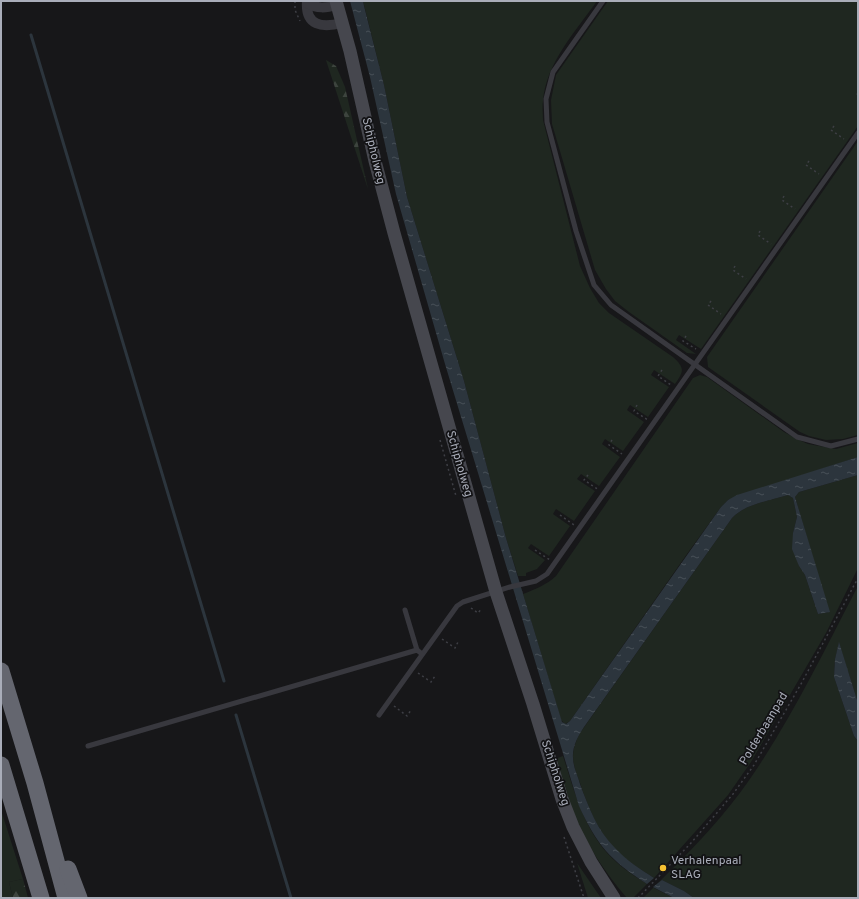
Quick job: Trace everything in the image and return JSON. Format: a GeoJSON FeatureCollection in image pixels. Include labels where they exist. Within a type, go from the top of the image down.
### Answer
{"type":"FeatureCollection","features":[{"type":"Feature","properties":{"kind":"highway"},"geometry":{"type":"LineString","coordinates":[[1,671],[35,783],[66,898]]}},
{"type":"Feature","properties":{"kind":"highway"},"geometry":{"type":"LineString","coordinates":[[1,765],[41,898]]}},
{"type":"Feature","properties":{"kind":"highway"},"geometry":{"type":"LineString","coordinates":[[35,783],[79,898]]}},
{"type":"Feature","properties":{"kind":"main road","name":"Schipholweg"},"geometry":{"type":"LineString","coordinates":[[337,3],[394,233],[496,592],[533,704],[562,799],[573,827],[591,862],[615,896]]}},
{"type":"Feature","properties":{"kind":"street","name":"Schipholweg"},"geometry":{"type":"LineString","coordinates":[[307,2],[320,8],[337,3]]}},
{"type":"Feature","properties":{"kind":"street","name":"Schipholweg"},"geometry":{"type":"LineString","coordinates":[[307,2],[308,14],[317,24],[328,26],[342,23]]}},
{"type":"Feature","properties":{"kind":"lane"},"geometry":{"type":"LineString","coordinates":[[603,1],[553,72],[546,99],[547,122],[576,231],[594,285],[611,305],[797,437],[831,446],[858,439]]}},
{"type":"Feature","properties":{"kind":"lane"},"geometry":{"type":"LineString","coordinates":[[379,715],[412,668],[420,652],[457,606],[463,602],[510,587],[531,583],[542,578],[653,424],[858,133]]}},
{"type":"Feature","properties":{"kind":"lane"},"geometry":{"type":"LineString","coordinates":[[405,610],[420,652]]}},
{"type":"Feature","properties":{"kind":"lane"},"geometry":{"type":"LineString","coordinates":[[88,746],[420,652]]}},
{"type":"Feature","properties":{"kind":"path"},"geometry":{"type":"LineString","coordinates":[[858,93],[856,96],[858,97]]}},
{"type":"Feature","properties":{"kind":"path"},"geometry":{"type":"LineString","coordinates":[[834,126],[831,130],[851,144]]}},
{"type":"Feature","properties":{"kind":"path"},"geometry":{"type":"LineString","coordinates":[[809,161],[806,165],[826,179]]}},
{"type":"Feature","properties":{"kind":"path"},"geometry":{"type":"LineString","coordinates":[[784,196],[782,200],[801,214]]}},
{"type":"Feature","properties":{"kind":"path"},"geometry":{"type":"LineString","coordinates":[[760,231],[758,235],[777,248]]}},
{"type":"Feature","properties":{"kind":"path"},"geometry":{"type":"LineString","coordinates":[[735,266],[733,270],[752,283]]}},
{"type":"Feature","properties":{"kind":"path"},"geometry":{"type":"LineString","coordinates":[[711,301],[708,305],[728,318]]}},
{"type":"Feature","properties":{"kind":"path"},"geometry":{"type":"LineString","coordinates":[[686,336],[683,341],[702,354]]}},
{"type":"Feature","properties":{"kind":"path"},"geometry":{"type":"LineString","coordinates":[[662,370],[658,376],[677,389]]}},
{"type":"Feature","properties":{"kind":"path"},"geometry":{"type":"LineString","coordinates":[[637,405],[634,411],[653,424]]}},
{"type":"Feature","properties":{"kind":"path"},"geometry":{"type":"LineString","coordinates":[[612,440],[609,445],[628,459]]}},
{"type":"Feature","properties":{"kind":"path"},"geometry":{"type":"LineString","coordinates":[[588,475],[584,480],[603,493]]}},
{"type":"Feature","properties":{"kind":"path"},"geometry":{"type":"LineString","coordinates":[[560,515],[579,528]]}},
{"type":"Feature","properties":{"kind":"path"},"geometry":{"type":"LineString","coordinates":[[535,550],[554,563]]}},
{"type":"Feature","properties":{"kind":"path","name":"Polderbaanpad"},"geometry":{"type":"LineString","coordinates":[[638,898],[691,844],[733,794],[754,765],[805,678],[858,578]]}},
{"type":"Feature","properties":{"kind":"path"},"geometry":{"type":"LineString","coordinates":[[463,602],[478,613],[482,608]]}},
{"type":"Feature","properties":{"kind":"path"},"geometry":{"type":"LineString","coordinates":[[436,634],[455,648],[458,642]]}},
{"type":"Feature","properties":{"kind":"path"},"geometry":{"type":"LineString","coordinates":[[412,668],[431,682],[434,676]]}},
{"type":"Feature","properties":{"kind":"path"},"geometry":{"type":"LineString","coordinates":[[388,702],[407,716],[411,710]]}},
{"type":"Feature","properties":{"kind":"green space"},"geometry":{"type":"Polygon","coordinates":[[[363,1],[597,1],[563,48],[550,74],[545,87],[543,120],[580,266],[590,288],[599,303],[609,313],[673,357],[680,364],[682,370],[675,384],[654,370],[651,375],[669,387],[648,417],[630,405],[627,410],[644,422],[623,451],[605,439],[602,444],[620,457],[599,486],[581,474],[577,479],[595,491],[574,521],[556,509],[553,514],[570,526],[549,556],[531,544],[528,548],[545,560],[537,569],[526,573],[526,576],[518,576],[506,538],[464,381],[407,197],[384,85],[363,1]]]}},
{"type":"Feature","properties":{"kind":"green space"},"geometry":{"type":"Polygon","coordinates":[[[608,1],[858,1],[858,126],[701,349],[679,335],[676,340],[696,354],[687,353],[629,312],[615,301],[606,289],[595,270],[552,124],[551,100],[556,75],[608,1]]]}},
{"type":"Feature","properties":{"kind":"green space"},"geometry":{"type":"Polygon","coordinates":[[[326,60],[336,66],[345,87],[368,189],[326,60]]]}},
{"type":"Feature","properties":{"kind":"green space"},"geometry":{"type":"Polygon","coordinates":[[[858,141],[858,435],[843,439],[826,440],[800,432],[708,367],[707,357],[858,141]]]}},
{"type":"Feature","properties":{"kind":"green space"},"geometry":{"type":"Polygon","coordinates":[[[700,375],[707,377],[784,432],[808,444],[836,449],[858,443],[858,457],[728,500],[721,507],[687,554],[570,721],[565,724],[561,720],[523,594],[541,586],[556,576],[693,378],[700,375]]]}},
{"type":"Feature","properties":{"kind":"green space"},"geometry":{"type":"Polygon","coordinates":[[[858,475],[858,568],[826,633],[751,762],[728,795],[654,878],[633,864],[614,848],[608,841],[594,817],[576,773],[573,757],[574,748],[580,733],[732,518],[737,513],[750,506],[788,495],[793,498],[797,517],[793,533],[799,566],[805,575],[818,614],[829,612],[795,497],[799,492],[858,475]]]}},
{"type":"Feature","properties":{"kind":"green space"},"geometry":{"type":"Polygon","coordinates":[[[858,586],[858,703],[839,643],[835,659],[834,677],[854,736],[858,741],[858,898],[694,898],[662,880],[654,888],[674,898],[643,898],[711,828],[729,807],[754,773],[769,751],[796,705],[858,586]]]}},
{"type":"Feature","properties":{"kind":"green space"},"geometry":{"type":"Polygon","coordinates":[[[563,756],[575,795],[592,832],[599,843],[608,854],[631,874],[647,884],[633,898],[627,898],[612,879],[597,858],[579,826],[555,759],[563,756]]]}},
{"type":"Feature","properties":{"kind":"green space"},"geometry":{"type":"Polygon","coordinates":[[[1,810],[23,879],[9,882],[13,898],[1,898],[1,810]]]}},
{"type":"Feature","properties":{"kind":"green space"},"geometry":{"type":"Polygon","coordinates":[[[577,863],[601,898],[588,898],[577,863]]]}},
{"type":"Feature","properties":{"kind":"green space"},"geometry":{"type":"Polygon","coordinates":[[[23,879],[28,898],[13,898],[9,882],[23,879]]]}},
{"type":"Feature","properties":{"kind":"water"},"geometry":{"type":"Polygon","coordinates":[[[350,1],[363,1],[384,85],[407,197],[464,381],[506,538],[562,722],[566,724],[570,721],[721,507],[728,500],[737,495],[858,457],[858,475],[799,492],[795,497],[830,612],[818,614],[805,575],[799,566],[792,549],[793,533],[797,517],[793,498],[788,495],[744,509],[732,518],[584,727],[574,746],[574,765],[583,793],[598,826],[619,852],[633,864],[654,878],[647,884],[623,867],[606,851],[592,831],[579,806],[445,364],[396,194],[370,77],[350,1]]]}},
{"type":"Feature","properties":{"kind":"water"},"geometry":{"type":"Polygon","coordinates":[[[839,642],[858,703],[858,741],[854,736],[834,677],[835,659],[839,642]]]}},
{"type":"Feature","properties":{"kind":"water"},"geometry":{"type":"Polygon","coordinates":[[[662,880],[694,898],[674,898],[653,887],[662,880]]]}},
{"type":"Feature","properties":{"kind":"waterway"},"geometry":{"type":"LineString","coordinates":[[31,35],[224,681]]}},
{"type":"Feature","properties":{"kind":"waterway"},"geometry":{"type":"LineString","coordinates":[[236,715],[291,898]]}},
{"type":"Feature","properties":{"kind":"place","name":"Verhalenpaal SLAG"},"geometry":{"type":"Point","coordinates":[663,868]}}]}
